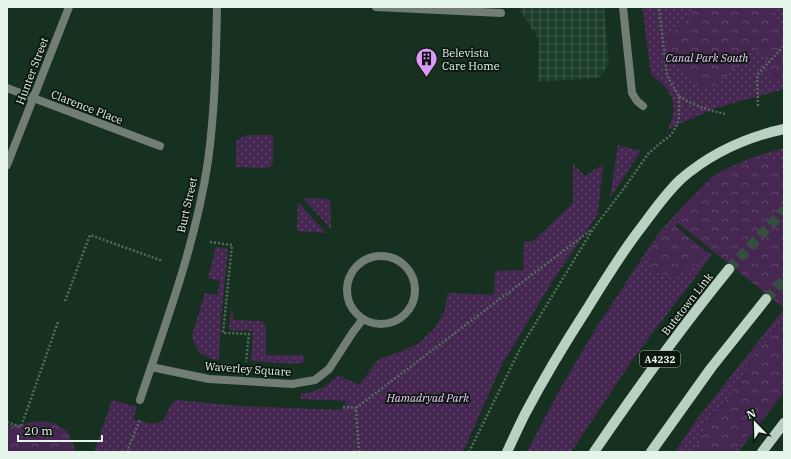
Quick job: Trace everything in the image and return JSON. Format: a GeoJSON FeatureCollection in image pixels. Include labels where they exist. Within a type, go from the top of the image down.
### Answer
{"type":"FeatureCollection","features":[{"type":"Feature","properties":{"kind":"main road"},"geometry":{"type":"LineString","coordinates":[[507,452],[525,414],[562,348],[628,245],[664,198],[681,180],[703,163],[725,149],[784,129]]}},
{"type":"Feature","properties":{"kind":"main road","name":"Butetown Link"},"geometry":{"type":"LineString","coordinates":[[594,452],[704,300],[729,269]]}},
{"type":"Feature","properties":{"kind":"main road"},"geometry":{"type":"LineString","coordinates":[[651,452],[711,368],[766,299]]}},
{"type":"Feature","properties":{"kind":"main road"},"geometry":{"type":"LineString","coordinates":[[762,452],[784,424]]}},
{"type":"Feature","properties":{"kind":"street","name":"Hunter Street"},"geometry":{"type":"LineString","coordinates":[[7,165],[69,7]]}},
{"type":"Feature","properties":{"kind":"street","name":"Burt Street"},"geometry":{"type":"LineString","coordinates":[[140,400],[183,269],[197,218],[208,161],[215,91],[217,7]]}},
{"type":"Feature","properties":{"kind":"street"},"geometry":{"type":"LineString","coordinates":[[376,7],[501,13]]}},
{"type":"Feature","properties":{"kind":"street"},"geometry":{"type":"LineString","coordinates":[[623,7],[632,93],[637,102],[642,106]]}},
{"type":"Feature","properties":{"kind":"street","name":"Clarence Place"},"geometry":{"type":"LineString","coordinates":[[7,88],[160,146]]}},
{"type":"Feature","properties":{"kind":"street"},"geometry":{"type":"LineString","coordinates":[[380,255],[391,257],[401,262],[409,270],[414,280],[415,292],[412,303],[406,313],[396,320],[386,323],[374,323],[363,319],[355,312],[349,302],[346,292],[352,271],[360,262],[369,257],[380,255]]}},
{"type":"Feature","properties":{"kind":"street","name":"Waverley Square"},"geometry":{"type":"LineString","coordinates":[[150,367],[209,379],[292,384],[315,380],[329,369],[363,319]]}},
{"type":"Feature","properties":{"kind":"path"},"geometry":{"type":"LineString","coordinates":[[659,7],[667,76],[679,96],[702,108],[725,114]]}},
{"type":"Feature","properties":{"kind":"path"},"geometry":{"type":"LineString","coordinates":[[758,106],[757,75],[784,46]]}},
{"type":"Feature","properties":{"kind":"path"},"geometry":{"type":"LineString","coordinates":[[469,452],[521,347],[593,229],[648,154],[671,135],[677,125],[679,118],[679,96]]}},
{"type":"Feature","properties":{"kind":"path"},"geometry":{"type":"LineString","coordinates":[[343,407],[356,408],[593,229]]}},
{"type":"Feature","properties":{"kind":"path"},"geometry":{"type":"LineString","coordinates":[[65,301],[90,235],[163,262]]}},
{"type":"Feature","properties":{"kind":"path"},"geometry":{"type":"LineString","coordinates":[[209,242],[232,245],[223,333],[249,334],[245,366]]}},
{"type":"Feature","properties":{"kind":"path"},"geometry":{"type":"LineString","coordinates":[[7,422],[21,427],[58,322]]}},
{"type":"Feature","properties":{"kind":"path"},"geometry":{"type":"LineString","coordinates":[[356,408],[359,452]]}},
{"type":"Feature","properties":{"kind":"path"},"geometry":{"type":"LineString","coordinates":[[128,452],[140,420]]}},
{"type":"Feature","properties":{"kind":"shaded area"},"geometry":{"type":"Polygon","coordinates":[[[518,7],[604,7],[609,64],[599,78],[538,82],[539,40],[518,7]]]}},
{"type":"Feature","properties":{"kind":"green space","name":"Canal Park South"},"geometry":{"type":"Polygon","coordinates":[[[642,7],[784,7],[784,89],[716,108],[667,131],[672,120],[674,109],[672,98],[665,87],[651,74],[642,7]]]}},
{"type":"Feature","properties":{"kind":"green space"},"geometry":{"type":"Polygon","coordinates":[[[694,7],[773,7],[772,20],[784,31],[784,81],[774,82],[763,50],[750,52],[729,74],[713,86],[703,90],[694,83],[673,63],[667,36],[690,19],[694,7]]]}},
{"type":"Feature","properties":{"kind":"green space"},"geometry":{"type":"Polygon","coordinates":[[[246,135],[273,135],[273,163],[268,168],[236,167],[236,141],[246,135]]]}},
{"type":"Feature","properties":{"kind":"green space"},"geometry":{"type":"Polygon","coordinates":[[[618,145],[641,151],[610,198],[618,145]]]}},
{"type":"Feature","properties":{"kind":"green space"},"geometry":{"type":"Polygon","coordinates":[[[784,148],[784,161],[760,161],[726,169],[733,165],[784,148]]]}},
{"type":"Feature","properties":{"kind":"green space"},"geometry":{"type":"Polygon","coordinates":[[[760,161],[784,161],[784,308],[678,223],[675,226],[706,251],[695,264],[680,274],[667,277],[652,270],[651,252],[660,236],[696,193],[712,177],[726,169],[760,161]]]}},
{"type":"Feature","properties":{"kind":"green space","name":"Hamadryad Park"},"geometry":{"type":"Polygon","coordinates":[[[573,164],[585,176],[603,164],[598,214],[552,282],[502,364],[463,452],[94,452],[112,400],[137,407],[133,419],[153,424],[161,422],[171,404],[176,400],[238,406],[341,410],[347,401],[301,399],[301,394],[322,388],[338,375],[359,385],[379,359],[403,351],[419,343],[434,329],[444,312],[448,293],[494,295],[495,271],[523,270],[524,241],[532,242],[573,203],[573,164]]]}},
{"type":"Feature","properties":{"kind":"green space"},"geometry":{"type":"Polygon","coordinates":[[[696,193],[660,236],[651,252],[652,269],[667,277],[680,274],[695,264],[706,251],[712,255],[635,356],[571,452],[527,452],[559,391],[596,328],[658,234],[696,193]]]}},
{"type":"Feature","properties":{"kind":"green space"},"geometry":{"type":"Polygon","coordinates":[[[303,198],[330,199],[331,229],[303,198]]]}},
{"type":"Feature","properties":{"kind":"green space"},"geometry":{"type":"Polygon","coordinates":[[[298,202],[326,233],[297,231],[298,202]]]}},
{"type":"Feature","properties":{"kind":"green space"},"geometry":{"type":"Polygon","coordinates":[[[216,247],[228,249],[221,319],[219,360],[211,359],[200,353],[194,343],[192,335],[205,293],[217,295],[220,281],[208,278],[216,247]]]}},
{"type":"Feature","properties":{"kind":"green space"},"geometry":{"type":"Polygon","coordinates":[[[233,310],[233,320],[262,321],[266,327],[266,355],[303,355],[304,362],[295,364],[251,361],[253,331],[229,330],[231,312],[233,310]]]}},
{"type":"Feature","properties":{"kind":"green space"},"geometry":{"type":"Polygon","coordinates":[[[782,311],[784,313],[784,320],[767,341],[750,358],[749,367],[741,381],[722,407],[711,414],[706,420],[701,441],[691,452],[675,452],[695,422],[782,311]]]}},
{"type":"Feature","properties":{"kind":"green space"},"geometry":{"type":"Polygon","coordinates":[[[784,320],[784,393],[733,452],[691,452],[701,441],[706,420],[711,414],[722,407],[741,381],[749,367],[750,358],[767,341],[784,320]]]}},
{"type":"Feature","properties":{"kind":"green space"},"geometry":{"type":"Polygon","coordinates":[[[781,396],[743,446],[737,452],[733,452],[781,396]]]}},
{"type":"Feature","properties":{"kind":"green space"},"geometry":{"type":"Polygon","coordinates":[[[42,421],[54,423],[67,431],[75,452],[7,452],[7,425],[42,421]]]}},
{"type":"Feature","properties":{"kind":"tunnel"},"geometry":{"type":"LineString","coordinates":[[729,269],[784,210]]}},
{"type":"Feature","properties":{"kind":"tunnel"},"geometry":{"type":"LineString","coordinates":[[766,299],[784,280]]}},
{"type":"Feature","properties":{"kind":"place","name":"Belevista Care Home"},"geometry":{"type":"Point","coordinates":[427,78]}}]}
